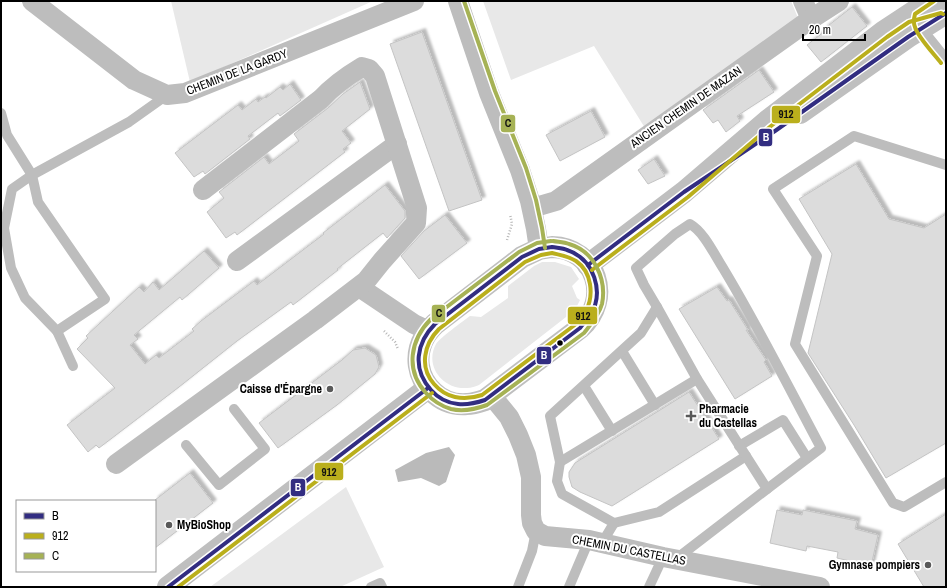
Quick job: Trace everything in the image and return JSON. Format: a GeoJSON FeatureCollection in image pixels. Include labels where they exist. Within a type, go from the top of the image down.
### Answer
{"type":"FeatureCollection","features":[{"type":"Feature","properties":{"kind":"main road"},"geometry":{"type":"LineString","coordinates":[[588,265],[684,192],[775,131],[914,23],[936,8]]}},
{"type":"Feature","properties":{"kind":"main road"},"geometry":{"type":"LineString","coordinates":[[560,247],[570,250],[581,257],[588,265],[593,272],[598,288],[595,307],[591,316],[580,328],[485,400],[476,403],[455,404],[445,401],[428,388],[420,371],[419,355],[422,342],[429,331],[435,324],[522,256],[539,249],[560,247]]}},
{"type":"Feature","properties":{"kind":"main road"},"geometry":{"type":"LineString","coordinates":[[168,587],[428,388]]}},
{"type":"Feature","properties":{"kind":"street"},"geometry":{"type":"LineString","coordinates":[[32,1],[134,80],[167,95]]}},
{"type":"Feature","properties":{"kind":"street","name":"CHEMIN DE LA GARDY"},"geometry":{"type":"LineString","coordinates":[[167,95],[186,93],[414,1]]}},
{"type":"Feature","properties":{"kind":"street"},"geometry":{"type":"LineString","coordinates":[[458,1],[489,93],[520,170],[531,205],[539,249]]}},
{"type":"Feature","properties":{"kind":"street"},"geometry":{"type":"LineString","coordinates":[[803,1],[811,19]]}},
{"type":"Feature","properties":{"kind":"street","name":"ANCIEN CHEMIN DE MAZAN"},"geometry":{"type":"LineString","coordinates":[[531,205],[556,201],[811,19],[839,1]]}},
{"type":"Feature","properties":{"kind":"street"},"geometry":{"type":"LineString","coordinates":[[116,464],[315,320],[366,281],[416,223],[417,208],[376,76],[369,69],[362,67],[349,74],[321,99],[203,190]]}},
{"type":"Feature","properties":{"kind":"street"},"geometry":{"type":"LineString","coordinates":[[237,261],[397,144]]}},
{"type":"Feature","properties":{"kind":"street"},"geometry":{"type":"LineString","coordinates":[[358,287],[414,324],[429,331]]}},
{"type":"Feature","properties":{"kind":"street"},"geometry":{"type":"LineString","coordinates":[[491,395],[508,417],[518,435],[526,455],[531,477],[532,523],[536,531]]}},
{"type":"Feature","properties":{"kind":"street","name":"CHEMIN DU CASTELLAS"},"geometry":{"type":"LineString","coordinates":[[536,531],[545,536],[596,542],[820,587]]}},
{"type":"Feature","properties":{"kind":"lane"},"geometry":{"type":"LineString","coordinates":[[936,8],[945,1]]}},
{"type":"Feature","properties":{"kind":"lane"},"geometry":{"type":"LineString","coordinates":[[936,8],[942,7],[946,9]]}},
{"type":"Feature","properties":{"kind":"lane"},"geometry":{"type":"LineString","coordinates":[[914,23],[946,59]]}},
{"type":"Feature","properties":{"kind":"lane"},"geometry":{"type":"LineString","coordinates":[[73,366],[57,331],[25,298],[11,268],[4,228],[12,189],[32,175],[128,122],[167,95]]}},
{"type":"Feature","properties":{"kind":"lane"},"geometry":{"type":"LineString","coordinates":[[1,113],[7,135],[32,175],[38,202],[105,299],[57,331]]}},
{"type":"Feature","properties":{"kind":"lane"},"geometry":{"type":"LineString","coordinates":[[946,165],[854,136],[773,189],[817,256],[795,344],[893,503],[904,507],[946,482]]}},
{"type":"Feature","properties":{"kind":"lane"},"geometry":{"type":"LineString","coordinates":[[649,587],[670,558],[767,489],[821,448],[736,289],[710,247],[696,228],[690,224],[675,234],[636,268],[696,380],[767,489]]}},
{"type":"Feature","properties":{"kind":"lane"},"geometry":{"type":"LineString","coordinates":[[614,523],[562,494],[558,480],[560,462],[550,416],[641,333],[657,307]]}},
{"type":"Feature","properties":{"kind":"lane"},"geometry":{"type":"LineString","coordinates":[[622,351],[655,405]]}},
{"type":"Feature","properties":{"kind":"lane"},"geometry":{"type":"LineString","coordinates":[[560,462],[696,380]]}},
{"type":"Feature","properties":{"kind":"lane"},"geometry":{"type":"LineString","coordinates":[[584,386],[612,431]]}},
{"type":"Feature","properties":{"kind":"lane"},"geometry":{"type":"LineString","coordinates":[[186,445],[219,485],[265,449],[234,409]]}},
{"type":"Feature","properties":{"kind":"lane"},"geometry":{"type":"LineString","coordinates":[[739,446],[783,420],[807,458]]}},
{"type":"Feature","properties":{"kind":"lane"},"geometry":{"type":"LineString","coordinates":[[569,587],[596,542],[614,523],[659,512],[746,456]]}},
{"type":"Feature","properties":{"kind":"lane"},"geometry":{"type":"LineString","coordinates":[[518,587],[532,551],[536,531]]}},
{"type":"Feature","properties":{"kind":"lane"},"geometry":{"type":"LineString","coordinates":[[371,587],[380,583],[382,587]]}},
{"type":"Feature","properties":{"kind":"path"},"geometry":{"type":"LineString","coordinates":[[503,244],[508,239],[512,224],[509,211],[531,205]]}},
{"type":"Feature","properties":{"kind":"shaded area"},"geometry":{"type":"Polygon","coordinates":[[[171,1],[373,1],[190,82],[171,1]]]}},
{"type":"Feature","properties":{"kind":"shaded area"},"geometry":{"type":"Polygon","coordinates":[[[483,1],[791,1],[798,18],[645,128],[594,46],[511,80],[483,1]]]}},
{"type":"Feature","properties":{"kind":"shaded area"},"geometry":{"type":"Polygon","coordinates":[[[542,262],[555,262],[571,267],[579,279],[572,286],[577,298],[580,300],[575,310],[479,385],[469,388],[458,388],[443,381],[434,368],[432,360],[433,352],[438,341],[470,316],[481,317],[508,298],[508,286],[534,266],[542,262]]]}},
{"type":"Feature","properties":{"kind":"shaded area"},"geometry":{"type":"Polygon","coordinates":[[[449,447],[455,455],[446,482],[439,486],[421,478],[398,482],[395,470],[426,453],[449,447]]]}},
{"type":"Feature","properties":{"kind":"shaded area"},"geometry":{"type":"Polygon","coordinates":[[[346,487],[384,567],[340,587],[210,587],[346,487]]]}},
{"type":"Feature","properties":{"kind":"building"},"geometry":{"type":"Polygon","coordinates":[[[852,7],[867,26],[821,62],[807,45],[825,31],[824,29],[852,7]]]}},
{"type":"Feature","properties":{"kind":"building"},"geometry":{"type":"Polygon","coordinates":[[[422,32],[482,200],[449,211],[390,44],[422,32]]]}},
{"type":"Feature","properties":{"kind":"building"},"geometry":{"type":"Polygon","coordinates":[[[759,70],[774,92],[737,116],[740,121],[726,132],[718,120],[713,123],[703,110],[759,70]]]}},
{"type":"Feature","properties":{"kind":"building"},"geometry":{"type":"Polygon","coordinates":[[[360,82],[370,109],[342,131],[351,143],[343,149],[345,152],[237,235],[235,232],[226,238],[207,212],[224,198],[219,192],[264,157],[269,164],[299,141],[294,134],[360,82]]]}},
{"type":"Feature","properties":{"kind":"building"},"geometry":{"type":"Polygon","coordinates":[[[290,84],[301,100],[280,116],[278,113],[248,136],[250,139],[205,174],[203,171],[194,177],[175,153],[238,105],[242,110],[256,99],[258,102],[265,97],[266,98],[280,87],[283,90],[290,84]]]}},
{"type":"Feature","properties":{"kind":"building"},"geometry":{"type":"Polygon","coordinates":[[[591,111],[605,137],[560,161],[546,135],[591,111]]]}},
{"type":"Feature","properties":{"kind":"building"},"geometry":{"type":"Polygon","coordinates":[[[654,159],[665,176],[648,184],[638,170],[654,159]]]}},
{"type":"Feature","properties":{"kind":"building"},"geometry":{"type":"Polygon","coordinates":[[[856,164],[889,219],[924,228],[946,214],[946,443],[886,478],[808,353],[832,254],[799,199],[856,164]]]}},
{"type":"Feature","properties":{"kind":"building"},"geometry":{"type":"Polygon","coordinates":[[[385,185],[405,211],[405,218],[387,238],[383,233],[293,305],[291,302],[237,341],[99,448],[96,445],[88,452],[67,425],[115,388],[77,349],[88,338],[86,336],[139,287],[144,292],[153,282],[159,290],[204,251],[219,268],[182,300],[180,297],[134,335],[138,339],[130,345],[145,364],[156,355],[159,358],[194,331],[192,329],[201,321],[254,281],[257,285],[385,185]]]}},
{"type":"Feature","properties":{"kind":"building"},"geometry":{"type":"Polygon","coordinates":[[[445,215],[467,243],[419,279],[401,256],[424,231],[445,215]]]}},
{"type":"Feature","properties":{"kind":"building"},"geometry":{"type":"Polygon","coordinates":[[[717,287],[727,301],[729,300],[748,330],[746,330],[766,360],[764,362],[772,376],[735,399],[679,309],[717,287]]]}},
{"type":"Feature","properties":{"kind":"building","name":"Caisse d'Épargne"},"geometry":{"type":"Polygon","coordinates":[[[365,348],[376,355],[379,367],[375,374],[337,405],[278,448],[259,423],[353,350],[365,348]]]}},
{"type":"Feature","properties":{"kind":"building"},"geometry":{"type":"Polygon","coordinates":[[[689,392],[719,439],[612,506],[572,487],[569,472],[575,463],[689,392]]]}},
{"type":"Feature","properties":{"kind":"building","name":"MyBioShop"},"geometry":{"type":"Polygon","coordinates":[[[190,473],[213,503],[156,547],[155,500],[190,473]]]}},
{"type":"Feature","properties":{"kind":"building"},"geometry":{"type":"Polygon","coordinates":[[[777,510],[802,515],[803,510],[857,521],[855,529],[878,535],[871,566],[837,558],[838,552],[807,546],[806,551],[770,543],[777,510]]]}},
{"type":"Feature","properties":{"kind":"building","name":"Gymnase pompiers"},"geometry":{"type":"Polygon","coordinates":[[[946,514],[946,587],[924,587],[898,544],[946,514]]]}},
{"type":"Feature","properties":{"kind":"transit line","name":"C"},"geometry":{"type":"LineString","coordinates":[[464,1],[495,91],[526,168],[536,200],[545,248]]}},
{"type":"Feature","properties":{"kind":"transit line","name":"912"},"geometry":{"type":"LineString","coordinates":[[934,1],[915,14],[914,24],[916,31],[941,63]]}},
{"type":"Feature","properties":{"kind":"transit line","name":"912"},"geometry":{"type":"LineString","coordinates":[[592,270],[688,197],[771,126],[887,37],[909,22],[941,13],[943,14]]}},
{"type":"Feature","properties":{"kind":"transit line","name":"B"},"geometry":{"type":"LineString","coordinates":[[588,265],[684,192],[775,131],[908,37],[946,13]]}},
{"type":"Feature","properties":{"kind":"transit line","name":"C"},"geometry":{"type":"LineString","coordinates":[[551,241],[537,243],[519,252],[431,319],[424,327],[418,336],[415,346],[413,365],[419,384],[434,401],[456,410],[470,410],[487,405],[584,333],[592,323],[601,308],[603,295],[597,267],[592,259],[578,248],[567,243],[553,241]]}},
{"type":"Feature","properties":{"kind":"transit line","name":"B"},"geometry":{"type":"LineString","coordinates":[[552,247],[565,249],[576,254],[590,269],[594,277],[597,297],[590,316],[580,328],[485,400],[472,404],[458,404],[443,400],[431,390],[425,382],[419,365],[420,348],[429,331],[435,324],[522,257],[539,249],[552,247]]}},
{"type":"Feature","properties":{"kind":"transit line","name":"912"},"geometry":{"type":"LineString","coordinates":[[552,253],[573,259],[581,266],[588,277],[591,291],[589,305],[576,324],[482,395],[468,398],[458,398],[441,391],[429,377],[425,363],[427,349],[434,335],[439,329],[525,262],[541,255],[552,253]]}},
{"type":"Feature","properties":{"kind":"transit line","name":"B"},"geometry":{"type":"LineString","coordinates":[[168,587],[428,388]]}},
{"type":"Feature","properties":{"kind":"transit line","name":"912"},"geometry":{"type":"LineString","coordinates":[[178,587],[432,393]]}},
{"type":"Feature","properties":{"kind":"place","name":"Caisse d'Épargne"},"geometry":{"type":"Point","coordinates":[330,389]}},
{"type":"Feature","properties":{"kind":"place","name":"Pharmacie du Castellas"},"geometry":{"type":"Point","coordinates":[691,416]}},
{"type":"Feature","properties":{"kind":"place","name":"MyBioShop"},"geometry":{"type":"Point","coordinates":[169,525]}},
{"type":"Feature","properties":{"kind":"place","name":"Gymnase pompiers"},"geometry":{"type":"Point","coordinates":[928,565]}}]}
